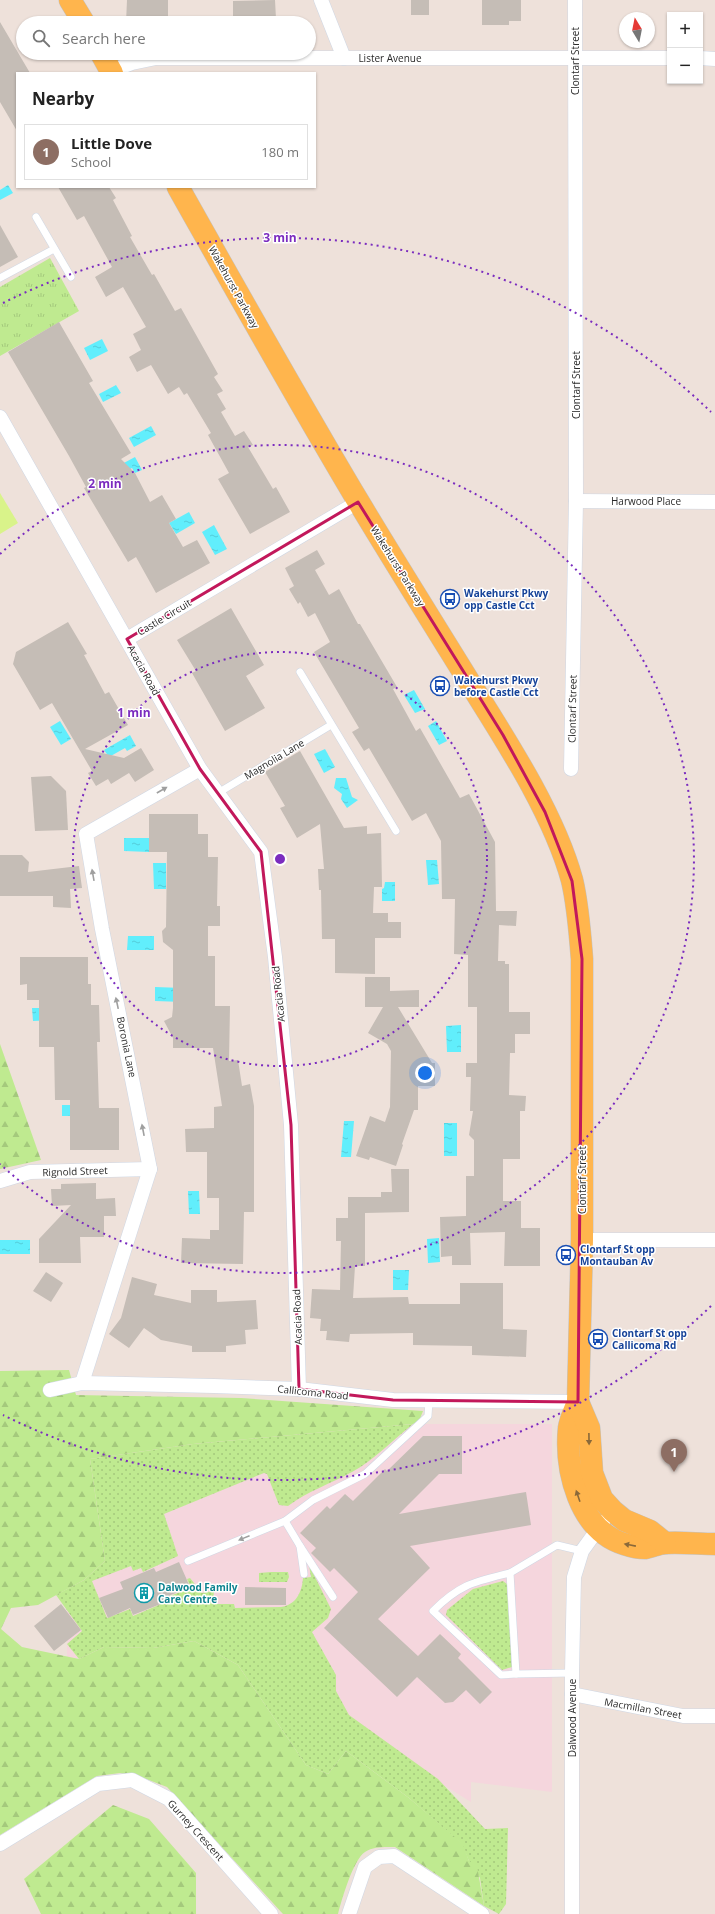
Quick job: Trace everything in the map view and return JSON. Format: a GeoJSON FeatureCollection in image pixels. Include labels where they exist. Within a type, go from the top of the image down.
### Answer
{"type":"FeatureCollection","features":[{"type":"Feature","properties":{"kind":"main road"},"geometry":{"type":"LineString","coordinates":[[70,0],[80,16]]}},
{"type":"Feature","properties":{"kind":"main road","name":"Wakehurst Parkway"},"geometry":{"type":"LineString","coordinates":[[179,188],[286,380],[358,502],[503,735],[545,812],[559,843],[572,881],[579,925],[582,958]]}},
{"type":"Feature","properties":{"kind":"main road","name":"Clontarf Street"},"geometry":{"type":"LineString","coordinates":[[582,958],[582,1240],[578,1402],[569,1427],[573,1477],[580,1502],[598,1529]]}},
{"type":"Feature","properties":{"kind":"main road","name":"Clontarf Street"},"geometry":{"type":"LineString","coordinates":[[578,1402],[589,1428],[590,1462],[597,1488],[602,1499],[612,1511]]}},
{"type":"Feature","properties":{"kind":"main road"},"geometry":{"type":"LineString","coordinates":[[612,1511],[636,1526],[650,1531],[665,1543]]}},
{"type":"Feature","properties":{"kind":"main road"},"geometry":{"type":"LineString","coordinates":[[598,1529],[610,1538],[624,1544],[644,1548],[665,1543],[715,1544]]}},
{"type":"Feature","properties":{"kind":"street"},"geometry":{"type":"LineString","coordinates":[[320,0],[344,58]]}},
{"type":"Feature","properties":{"kind":"street","name":"Clontarf Street"},"geometry":{"type":"LineString","coordinates":[[571,769],[576,501],[575,0]]}},
{"type":"Feature","properties":{"kind":"street","name":"Lister Avenue"},"geometry":{"type":"LineString","coordinates":[[316,58],[667,58]]}},
{"type":"Feature","properties":{"kind":"street"},"geometry":{"type":"LineString","coordinates":[[703,58],[715,59]]}},
{"type":"Feature","properties":{"kind":"street","name":"Lister Avenue"},"geometry":{"type":"LineString","coordinates":[[108,66],[146,60]]}},
{"type":"Feature","properties":{"kind":"street","name":"Castle Circuit"},"geometry":{"type":"LineString","coordinates":[[0,417],[127,639],[358,502]]}},
{"type":"Feature","properties":{"kind":"street","name":"Harwood Place"},"geometry":{"type":"LineString","coordinates":[[576,501],[715,502]]}},
{"type":"Feature","properties":{"kind":"street","name":"Acacia Road"},"geometry":{"type":"LineString","coordinates":[[127,639],[200,769],[261,852],[275,957],[291,1125],[299,1389]]}},
{"type":"Feature","properties":{"kind":"street","name":"Boronia Lane"},"geometry":{"type":"LineString","coordinates":[[82,1383],[150,1169],[102,930],[86,834],[200,769]]}},
{"type":"Feature","properties":{"kind":"street","name":"Rignold Street"},"geometry":{"type":"LineString","coordinates":[[0,1181],[30,1172],[150,1169]]}},
{"type":"Feature","properties":{"kind":"street"},"geometry":{"type":"LineString","coordinates":[[582,1240],[715,1240]]}},
{"type":"Feature","properties":{"kind":"street","name":"Callicoma Road"},"geometry":{"type":"LineString","coordinates":[[50,1390],[82,1383],[299,1389],[393,1400],[578,1402]]}},
{"type":"Feature","properties":{"kind":"street","name":"Dalwood Avenue"},"geometry":{"type":"LineString","coordinates":[[572,1914],[572,1673],[574,1577],[582,1551],[612,1511]]}},
{"type":"Feature","properties":{"kind":"street","name":"Macmillan Street"},"geometry":{"type":"LineString","coordinates":[[572,1694],[683,1716],[715,1716]]}},
{"type":"Feature","properties":{"kind":"street","name":"Gurney Crescent"},"geometry":{"type":"LineString","coordinates":[[0,1844],[98,1784],[132,1780],[169,1799],[271,1914]]}},
{"type":"Feature","properties":{"kind":"street"},"geometry":{"type":"LineString","coordinates":[[349,1914],[365,1868],[379,1857],[394,1856],[482,1914]]}},
{"type":"Feature","properties":{"kind":"lane"},"geometry":{"type":"LineString","coordinates":[[36,217],[71,277]]}},
{"type":"Feature","properties":{"kind":"lane"},"geometry":{"type":"LineString","coordinates":[[0,278],[54,249]]}},
{"type":"Feature","properties":{"kind":"lane"},"geometry":{"type":"LineString","coordinates":[[300,672],[396,831]]}},
{"type":"Feature","properties":{"kind":"lane","name":"Magnolia Lane"},"geometry":{"type":"LineString","coordinates":[[218,793],[331,725]]}},
{"type":"Feature","properties":{"kind":"lane"},"geometry":{"type":"LineString","coordinates":[[188,1561],[283,1522],[313,1500],[365,1474],[428,1416],[428,1401]]}},
{"type":"Feature","properties":{"kind":"lane"},"geometry":{"type":"LineString","coordinates":[[283,1522],[333,1597]]}},
{"type":"Feature","properties":{"kind":"lane"},"geometry":{"type":"LineString","coordinates":[[572,1673],[501,1675],[433,1611],[450,1594],[471,1583],[510,1573],[557,1545],[582,1551]]}},
{"type":"Feature","properties":{"kind":"lane"},"geometry":{"type":"LineString","coordinates":[[300,1546],[304,1574]]}},
{"type":"Feature","properties":{"kind":"lane"},"geometry":{"type":"LineString","coordinates":[[510,1573],[516,1674]]}},
{"type":"Feature","properties":{"kind":"highlighted area"},"geometry":{"type":"Polygon","coordinates":[[[358,502],[503,735],[545,812],[572,881],[582,959],[578,1402],[393,1400],[299,1389],[291,1125],[261,852],[200,769],[127,639],[358,502]]]}},
{"type":"Feature","properties":{"kind":"shaded area"},"geometry":{"type":"Polygon","coordinates":[[[82,1424],[552,1424],[552,1792],[471,1782],[471,1802],[416,1768],[179,1659],[67,1658],[67,1565],[82,1424]]]}},
{"type":"Feature","properties":{"kind":"green space"},"geometry":{"type":"Polygon","coordinates":[[[50,258],[79,311],[0,356],[0,287],[50,258]]]}},
{"type":"Feature","properties":{"kind":"green space"},"geometry":{"type":"Polygon","coordinates":[[[0,493],[18,523],[0,534],[0,493]]]}},
{"type":"Feature","properties":{"kind":"green space"},"geometry":{"type":"Polygon","coordinates":[[[0,1044],[41,1160],[0,1169],[0,1044]]]}},
{"type":"Feature","properties":{"kind":"green space"},"geometry":{"type":"Polygon","coordinates":[[[69,1370],[76,1395],[241,1398],[423,1411],[419,1421],[413,1424],[193,1444],[90,1459],[105,1561],[84,1580],[38,1605],[11,1608],[1,1629],[22,1647],[79,1659],[104,1647],[153,1648],[194,1641],[238,1665],[306,1765],[328,1774],[346,1751],[409,1798],[463,1844],[469,1861],[477,1866],[484,1906],[395,1847],[384,1847],[365,1852],[356,1863],[348,1880],[338,1914],[283,1914],[167,1787],[141,1777],[120,1773],[97,1776],[0,1835],[0,1371],[69,1370]]]}},
{"type":"Feature","properties":{"kind":"green space"},"geometry":{"type":"Polygon","coordinates":[[[413,1424],[376,1456],[360,1467],[303,1496],[288,1506],[279,1505],[267,1474],[264,1473],[164,1514],[178,1556],[143,1572],[141,1568],[133,1571],[131,1566],[92,1581],[107,1618],[130,1609],[133,1616],[168,1601],[167,1597],[191,1588],[187,1579],[190,1578],[202,1593],[214,1591],[213,1601],[215,1604],[234,1604],[235,1608],[281,1607],[291,1604],[294,1601],[300,1593],[303,1578],[311,1577],[309,1565],[331,1609],[328,1618],[312,1632],[336,1675],[336,1691],[349,1715],[438,1779],[485,1829],[508,1828],[506,1904],[499,1914],[484,1906],[480,1878],[469,1861],[462,1844],[409,1798],[346,1751],[328,1774],[306,1765],[238,1665],[194,1641],[153,1648],[104,1647],[79,1659],[67,1644],[82,1631],[56,1595],[84,1580],[105,1561],[90,1459],[193,1444],[413,1424]]]}},
{"type":"Feature","properties":{"kind":"green space"},"geometry":{"type":"Polygon","coordinates":[[[288,1572],[289,1577],[287,1582],[259,1582],[259,1573],[288,1572]]]}},
{"type":"Feature","properties":{"kind":"green space"},"geometry":{"type":"Polygon","coordinates":[[[503,1581],[507,1584],[512,1667],[502,1670],[446,1615],[447,1610],[473,1589],[503,1581]]]}},
{"type":"Feature","properties":{"kind":"green space"},"geometry":{"type":"Polygon","coordinates":[[[113,1805],[149,1819],[196,1873],[196,1914],[41,1914],[24,1879],[113,1805]]]}},
{"type":"Feature","properties":{"kind":"water"},"geometry":{"type":"Polygon","coordinates":[[[8,185],[13,193],[0,200],[0,190],[8,185]]]}},
{"type":"Feature","properties":{"kind":"water"},"geometry":{"type":"Polygon","coordinates":[[[102,339],[108,351],[90,360],[84,348],[102,339]]]}},
{"type":"Feature","properties":{"kind":"water"},"geometry":{"type":"Polygon","coordinates":[[[116,385],[121,393],[103,402],[99,394],[116,385]]]}},
{"type":"Feature","properties":{"kind":"water"},"geometry":{"type":"Polygon","coordinates":[[[151,426],[156,435],[134,447],[129,438],[151,426]]]}},
{"type":"Feature","properties":{"kind":"water"},"geometry":{"type":"Polygon","coordinates":[[[135,457],[142,470],[135,473],[132,468],[110,479],[107,472],[135,457]]]}},
{"type":"Feature","properties":{"kind":"water"},"geometry":{"type":"Polygon","coordinates":[[[189,512],[195,523],[176,534],[169,523],[189,512]]]}},
{"type":"Feature","properties":{"kind":"water"},"geometry":{"type":"Polygon","coordinates":[[[214,525],[227,549],[215,555],[202,532],[214,525]]]}},
{"type":"Feature","properties":{"kind":"water"},"geometry":{"type":"Polygon","coordinates":[[[414,690],[425,709],[415,713],[404,695],[414,690]]]}},
{"type":"Feature","properties":{"kind":"water"},"geometry":{"type":"Polygon","coordinates":[[[60,721],[71,739],[61,745],[50,727],[60,721]]]}},
{"type":"Feature","properties":{"kind":"water"},"geometry":{"type":"Polygon","coordinates":[[[436,721],[447,741],[439,745],[428,726],[436,721]]]}},
{"type":"Feature","properties":{"kind":"water"},"geometry":{"type":"Polygon","coordinates":[[[130,735],[136,746],[127,751],[125,748],[109,757],[104,750],[130,735]]]}},
{"type":"Feature","properties":{"kind":"water"},"geometry":{"type":"Polygon","coordinates":[[[325,749],[335,767],[324,773],[314,754],[325,749]]]}},
{"type":"Feature","properties":{"kind":"water"},"geometry":{"type":"Polygon","coordinates":[[[336,778],[346,778],[352,797],[358,800],[347,808],[341,799],[342,794],[334,788],[336,778]]]}},
{"type":"Feature","properties":{"kind":"water"},"geometry":{"type":"Polygon","coordinates":[[[124,838],[149,838],[149,852],[124,851],[124,838]]]}},
{"type":"Feature","properties":{"kind":"water"},"geometry":{"type":"Polygon","coordinates":[[[426,860],[437,860],[439,884],[428,885],[426,860]]]}},
{"type":"Feature","properties":{"kind":"water"},"geometry":{"type":"Polygon","coordinates":[[[153,863],[166,863],[166,889],[154,889],[153,863]]]}},
{"type":"Feature","properties":{"kind":"water"},"geometry":{"type":"Polygon","coordinates":[[[385,882],[395,882],[395,901],[382,901],[382,889],[384,888],[385,882]]]}},
{"type":"Feature","properties":{"kind":"water"},"geometry":{"type":"Polygon","coordinates":[[[128,936],[154,936],[154,950],[127,950],[128,936]]]}},
{"type":"Feature","properties":{"kind":"water"},"geometry":{"type":"Polygon","coordinates":[[[155,987],[183,988],[183,1002],[155,1001],[155,987]]]}},
{"type":"Feature","properties":{"kind":"water"},"geometry":{"type":"Polygon","coordinates":[[[32,1008],[55,1008],[55,1020],[33,1021],[32,1008]]]}},
{"type":"Feature","properties":{"kind":"water"},"geometry":{"type":"Polygon","coordinates":[[[461,1025],[461,1052],[447,1052],[446,1026],[461,1025]]]}},
{"type":"Feature","properties":{"kind":"water"},"geometry":{"type":"Polygon","coordinates":[[[62,1105],[90,1105],[90,1116],[62,1116],[62,1105]]]}},
{"type":"Feature","properties":{"kind":"water"},"geometry":{"type":"Polygon","coordinates":[[[344,1121],[354,1121],[351,1157],[341,1157],[344,1121]]]}},
{"type":"Feature","properties":{"kind":"water"},"geometry":{"type":"Polygon","coordinates":[[[444,1123],[457,1123],[457,1156],[444,1156],[444,1123]]]}},
{"type":"Feature","properties":{"kind":"water"},"geometry":{"type":"Polygon","coordinates":[[[188,1191],[199,1191],[200,1214],[189,1214],[188,1191]]]}},
{"type":"Feature","properties":{"kind":"water"},"geometry":{"type":"Polygon","coordinates":[[[439,1238],[440,1262],[428,1263],[427,1239],[439,1238]]]}},
{"type":"Feature","properties":{"kind":"water"},"geometry":{"type":"Polygon","coordinates":[[[0,1240],[30,1240],[30,1254],[0,1254],[0,1240]]]}},
{"type":"Feature","properties":{"kind":"water"},"geometry":{"type":"Polygon","coordinates":[[[393,1270],[409,1270],[408,1290],[393,1290],[393,1270]]]}},
{"type":"Feature","properties":{"kind":"building"},"geometry":{"type":"Polygon","coordinates":[[[127,0],[168,0],[168,16],[126,16],[127,0]]]}},
{"type":"Feature","properties":{"kind":"building"},"geometry":{"type":"Polygon","coordinates":[[[275,0],[276,16],[233,16],[233,1],[275,0]]]}},
{"type":"Feature","properties":{"kind":"building"},"geometry":{"type":"Polygon","coordinates":[[[411,0],[429,0],[429,15],[411,15],[411,0]]]}},
{"type":"Feature","properties":{"kind":"building"},"geometry":{"type":"Polygon","coordinates":[[[482,0],[521,0],[521,21],[509,21],[509,25],[482,25],[482,0]]]}},
{"type":"Feature","properties":{"kind":"building"},"geometry":{"type":"Polygon","coordinates":[[[0,22],[16,49],[16,60],[22,60],[29,72],[16,72],[16,129],[0,102],[0,22]]]}},
{"type":"Feature","properties":{"kind":"building"},"geometry":{"type":"Polygon","coordinates":[[[59,188],[110,188],[116,198],[113,200],[132,236],[130,237],[152,275],[154,274],[175,311],[181,308],[218,374],[214,377],[223,391],[217,394],[226,409],[221,412],[235,436],[244,431],[253,445],[248,447],[273,489],[276,487],[290,512],[250,534],[218,479],[229,473],[208,435],[211,433],[187,393],[184,395],[179,387],[168,394],[151,365],[137,372],[129,357],[141,350],[133,334],[146,327],[123,287],[106,297],[95,277],[112,267],[84,216],[77,220],[59,188]]]}},
{"type":"Feature","properties":{"kind":"building"},"geometry":{"type":"Polygon","coordinates":[[[0,225],[18,257],[0,267],[0,225]]]}},
{"type":"Feature","properties":{"kind":"building"},"geometry":{"type":"Polygon","coordinates":[[[59,322],[93,381],[89,383],[131,453],[121,459],[135,473],[150,502],[162,495],[176,519],[169,523],[183,547],[197,540],[210,563],[156,593],[136,557],[128,562],[84,488],[86,487],[69,456],[8,352],[59,322]]]}},
{"type":"Feature","properties":{"kind":"building"},"geometry":{"type":"Polygon","coordinates":[[[317,550],[325,564],[315,570],[329,595],[339,589],[358,624],[360,624],[397,687],[393,689],[416,731],[420,728],[460,798],[469,794],[495,842],[496,911],[517,911],[516,926],[499,925],[498,961],[505,961],[505,964],[509,964],[509,1012],[530,1012],[530,1034],[515,1034],[515,1053],[510,1053],[509,1095],[526,1096],[525,1111],[520,1111],[520,1159],[503,1159],[503,1201],[521,1201],[521,1228],[540,1228],[540,1266],[504,1266],[505,1232],[470,1233],[471,1265],[452,1265],[452,1256],[441,1257],[440,1217],[466,1216],[466,1176],[474,1176],[474,1140],[469,1135],[473,1111],[470,1111],[471,1077],[466,1077],[466,1063],[477,1063],[477,1007],[468,1007],[468,955],[454,954],[455,899],[442,899],[441,841],[426,813],[412,821],[369,748],[364,751],[352,732],[359,728],[314,652],[330,642],[315,613],[308,617],[300,602],[298,604],[289,589],[294,586],[285,568],[317,550]]]}},
{"type":"Feature","properties":{"kind":"building"},"geometry":{"type":"Polygon","coordinates":[[[231,608],[264,665],[246,676],[265,708],[225,731],[192,673],[196,671],[177,640],[231,608]]]}},
{"type":"Feature","properties":{"kind":"building"},"geometry":{"type":"Polygon","coordinates":[[[68,622],[87,654],[84,655],[105,694],[109,692],[128,725],[85,749],[124,758],[141,748],[154,770],[135,782],[129,773],[111,784],[108,779],[96,786],[88,773],[92,771],[52,703],[40,710],[13,664],[16,652],[68,622]]]}},
{"type":"Feature","properties":{"kind":"building"},"geometry":{"type":"Polygon","coordinates":[[[300,751],[344,828],[367,826],[367,834],[381,833],[382,887],[374,887],[373,913],[388,913],[388,922],[401,922],[401,938],[375,938],[375,974],[335,973],[335,939],[322,939],[321,890],[319,890],[318,869],[324,869],[320,824],[297,838],[280,808],[285,806],[265,772],[300,751]]]}},
{"type":"Feature","properties":{"kind":"building"},"geometry":{"type":"Polygon","coordinates":[[[51,776],[66,791],[68,830],[35,831],[31,777],[51,776]]]}},
{"type":"Feature","properties":{"kind":"building"},"geometry":{"type":"Polygon","coordinates":[[[149,814],[198,814],[198,834],[208,834],[208,857],[218,857],[217,906],[220,906],[220,926],[208,926],[208,956],[215,956],[215,1006],[230,1006],[229,1061],[238,1060],[242,1086],[250,1084],[254,1106],[254,1212],[244,1212],[243,1264],[181,1263],[182,1238],[210,1239],[210,1230],[219,1230],[219,1198],[207,1198],[207,1152],[186,1152],[185,1129],[214,1128],[214,1107],[222,1106],[213,1048],[173,1048],[173,1038],[164,1021],[172,1017],[173,1008],[173,950],[163,942],[162,931],[166,927],[167,852],[149,852],[149,814]]]}},
{"type":"Feature","properties":{"kind":"building"},"geometry":{"type":"Polygon","coordinates":[[[0,855],[22,855],[29,862],[28,872],[79,866],[82,888],[70,889],[71,908],[53,907],[53,896],[0,896],[0,855]]]}},
{"type":"Feature","properties":{"kind":"building"},"geometry":{"type":"Polygon","coordinates":[[[20,957],[88,957],[88,984],[91,984],[91,1005],[99,1005],[100,1042],[97,1042],[99,1108],[119,1108],[119,1150],[70,1150],[70,1100],[55,1100],[54,1047],[39,1047],[39,1000],[27,1000],[27,984],[20,985],[20,957]]]}},
{"type":"Feature","properties":{"kind":"building"},"geometry":{"type":"Polygon","coordinates":[[[365,977],[390,977],[390,991],[419,990],[419,1007],[398,1007],[432,1063],[435,1063],[435,1086],[418,1086],[418,1110],[414,1110],[396,1166],[370,1157],[369,1160],[356,1156],[370,1116],[385,1122],[390,1107],[391,1051],[387,1044],[368,1033],[383,1007],[365,1007],[365,977]]]}},
{"type":"Feature","properties":{"kind":"building"},"geometry":{"type":"Polygon","coordinates":[[[391,1169],[409,1169],[409,1212],[365,1213],[365,1266],[355,1266],[353,1298],[408,1297],[409,1304],[460,1304],[460,1283],[503,1283],[503,1329],[527,1330],[526,1357],[472,1355],[472,1346],[413,1345],[413,1333],[350,1334],[349,1342],[326,1340],[327,1331],[320,1331],[321,1319],[310,1318],[312,1289],[340,1290],[341,1241],[336,1241],[336,1218],[348,1218],[348,1197],[381,1197],[381,1192],[392,1192],[391,1169]]]}},
{"type":"Feature","properties":{"kind":"building"},"geometry":{"type":"Polygon","coordinates":[[[96,1183],[96,1199],[115,1198],[116,1216],[104,1216],[104,1237],[80,1237],[81,1263],[39,1263],[39,1239],[71,1205],[52,1206],[51,1189],[61,1189],[61,1184],[96,1183]]]}},
{"type":"Feature","properties":{"kind":"building"},"geometry":{"type":"Polygon","coordinates":[[[46,1272],[63,1283],[51,1302],[33,1291],[46,1272]]]}},
{"type":"Feature","properties":{"kind":"building"},"geometry":{"type":"Polygon","coordinates":[[[132,1277],[157,1284],[154,1295],[191,1303],[191,1290],[217,1290],[217,1302],[256,1300],[258,1329],[245,1330],[246,1344],[226,1346],[226,1352],[192,1352],[192,1346],[161,1340],[144,1328],[129,1348],[109,1334],[121,1318],[132,1277]]]}},
{"type":"Feature","properties":{"kind":"building"},"geometry":{"type":"Polygon","coordinates":[[[423,1436],[462,1436],[462,1474],[439,1474],[399,1514],[526,1492],[531,1525],[410,1546],[430,1568],[378,1619],[418,1656],[440,1634],[461,1654],[458,1658],[492,1692],[480,1704],[466,1690],[453,1702],[445,1703],[417,1677],[397,1697],[324,1628],[358,1592],[334,1568],[330,1572],[311,1553],[316,1548],[300,1533],[327,1506],[330,1509],[345,1494],[353,1501],[385,1469],[387,1471],[423,1436]]]}},
{"type":"Feature","properties":{"kind":"building","name":"Dalwood Family Care Centre"},"geometry":{"type":"Polygon","coordinates":[[[179,1562],[190,1587],[166,1597],[168,1601],[133,1615],[130,1608],[108,1618],[99,1598],[123,1589],[120,1582],[154,1568],[156,1572],[179,1562]]]}},
{"type":"Feature","properties":{"kind":"building"},"geometry":{"type":"Polygon","coordinates":[[[245,1587],[286,1588],[286,1605],[245,1605],[245,1587]]]}},
{"type":"Feature","properties":{"kind":"building"},"geometry":{"type":"Polygon","coordinates":[[[61,1604],[81,1630],[54,1651],[34,1626],[61,1604]]]}},
{"type":"Feature","properties":{"kind":"place","name":"Wakehurst Pkwy opp Castle Cct"},"geometry":{"type":"Point","coordinates":[450,599]}},
{"type":"Feature","properties":{"kind":"place","name":"Wakehurst Pkwy before Castle Cct"},"geometry":{"type":"Point","coordinates":[440,686]}},
{"type":"Feature","properties":{"kind":"place","name":"Clontarf St opp Montauban Av"},"geometry":{"type":"Point","coordinates":[566,1255]}},
{"type":"Feature","properties":{"kind":"place","name":"Clontarf St opp Callicoma Rd"},"geometry":{"type":"Point","coordinates":[598,1339]}},
{"type":"Feature","properties":{"kind":"place","name":"Little Dove"},"geometry":{"type":"Point","coordinates":[674,1472]}},
{"type":"Feature","properties":{"kind":"place","name":"Dalwood Family Care Centre"},"geometry":{"type":"Point","coordinates":[144,1593]}}]}
